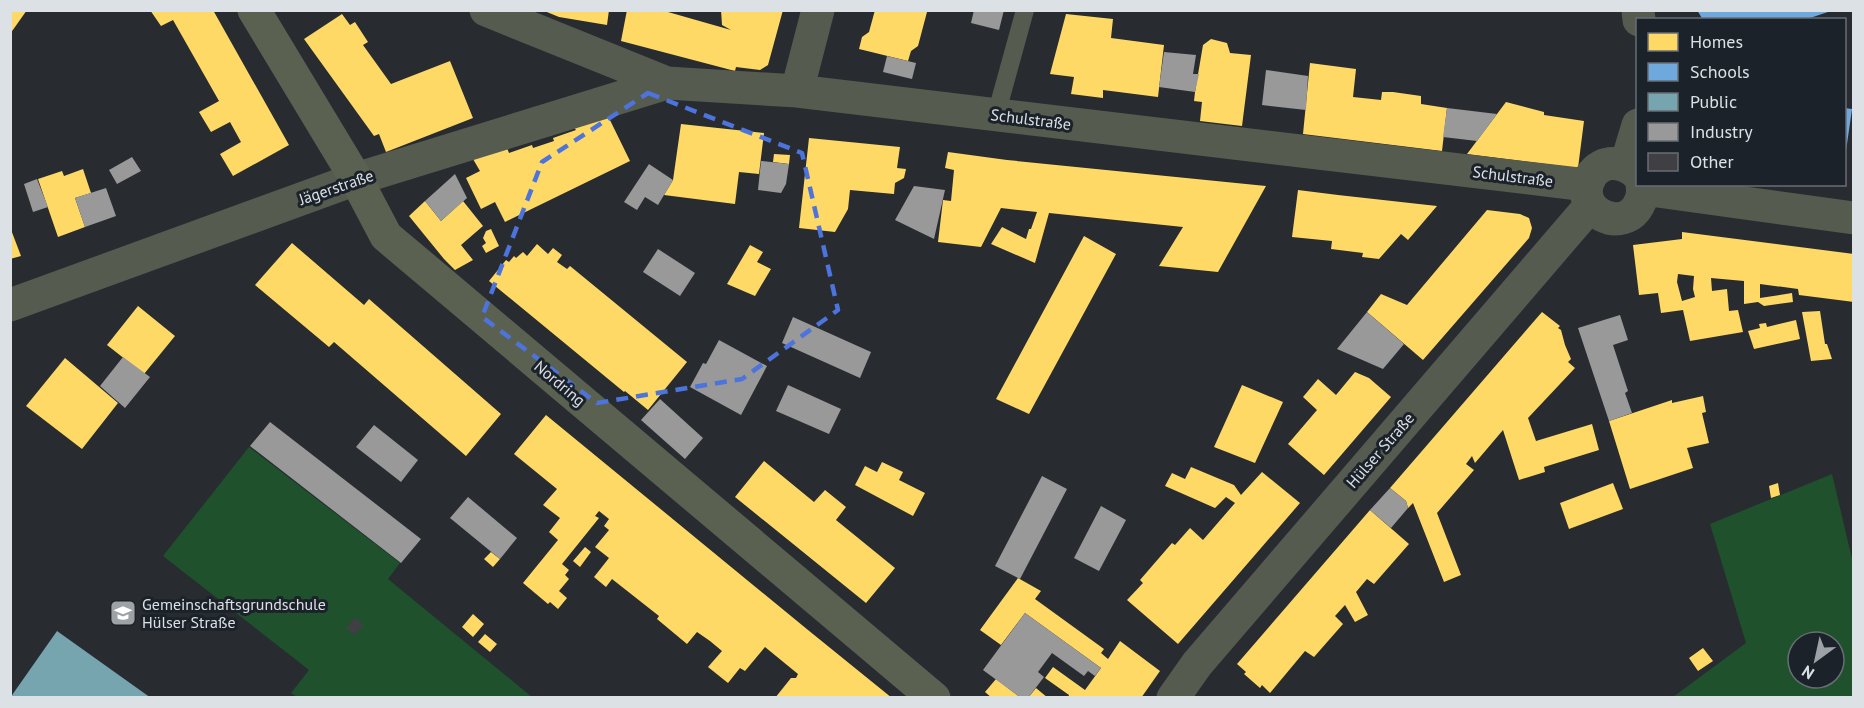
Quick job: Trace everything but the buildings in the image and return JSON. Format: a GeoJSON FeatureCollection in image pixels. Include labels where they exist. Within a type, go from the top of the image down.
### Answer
{"type":"FeatureCollection","features":[{"type":"Feature","properties":{"kind":"main road","name":"Nordring"},"geometry":{"type":"LineString","coordinates":[[254,10],[356,179],[386,236],[934,698]]}},
{"type":"Feature","properties":{"kind":"street","name":"Schulstraße"},"geometry":{"type":"LineString","coordinates":[[486,10],[667,83],[797,91],[996,115],[1589,196]]}},
{"type":"Feature","properties":{"kind":"street"},"geometry":{"type":"LineString","coordinates":[[797,91],[818,10]]}},
{"type":"Feature","properties":{"kind":"street","name":"Jägerstraße"},"geometry":{"type":"LineString","coordinates":[[10,305],[356,179],[667,83]]}},
{"type":"Feature","properties":{"kind":"street"},"geometry":{"type":"LineString","coordinates":[[1636,178],[1616,163],[1598,168],[1591,176],[1589,196],[1596,213],[1604,218],[1623,218],[1631,214],[1638,207],[1637,186]]}},
{"type":"Feature","properties":{"kind":"street"},"geometry":{"type":"LineString","coordinates":[[1676,186],[1854,218]]}},
{"type":"Feature","properties":{"kind":"street","name":"Hülser Straße"},"geometry":{"type":"LineString","coordinates":[[1173,698],[1197,664],[1589,196]]}},
{"type":"Feature","properties":{"kind":"lane"},"geometry":{"type":"LineString","coordinates":[[996,115],[1025,10]]}},
{"type":"Feature","properties":{"kind":"highlighted area"},"geometry":{"type":"Polygon","coordinates":[[[648,93],[802,153],[838,310],[742,379],[597,403],[482,317],[542,162],[648,93]]]}},
{"type":"Feature","properties":{"kind":"green space"},"geometry":{"type":"Polygon","coordinates":[[[249,447],[400,563],[388,579],[532,697],[297,697],[291,693],[309,670],[163,556],[249,447]]]}},
{"type":"Feature","properties":{"kind":"green space"},"geometry":{"type":"Polygon","coordinates":[[[1832,474],[1853,563],[1853,697],[1673,697],[1746,643],[1710,524],[1832,474]]]}},
{"type":"Feature","properties":{"kind":"place","name":"Gemeinschaftsgrundschule Hülser Straße"},"geometry":{"type":"Point","coordinates":[123,613]}}]}
